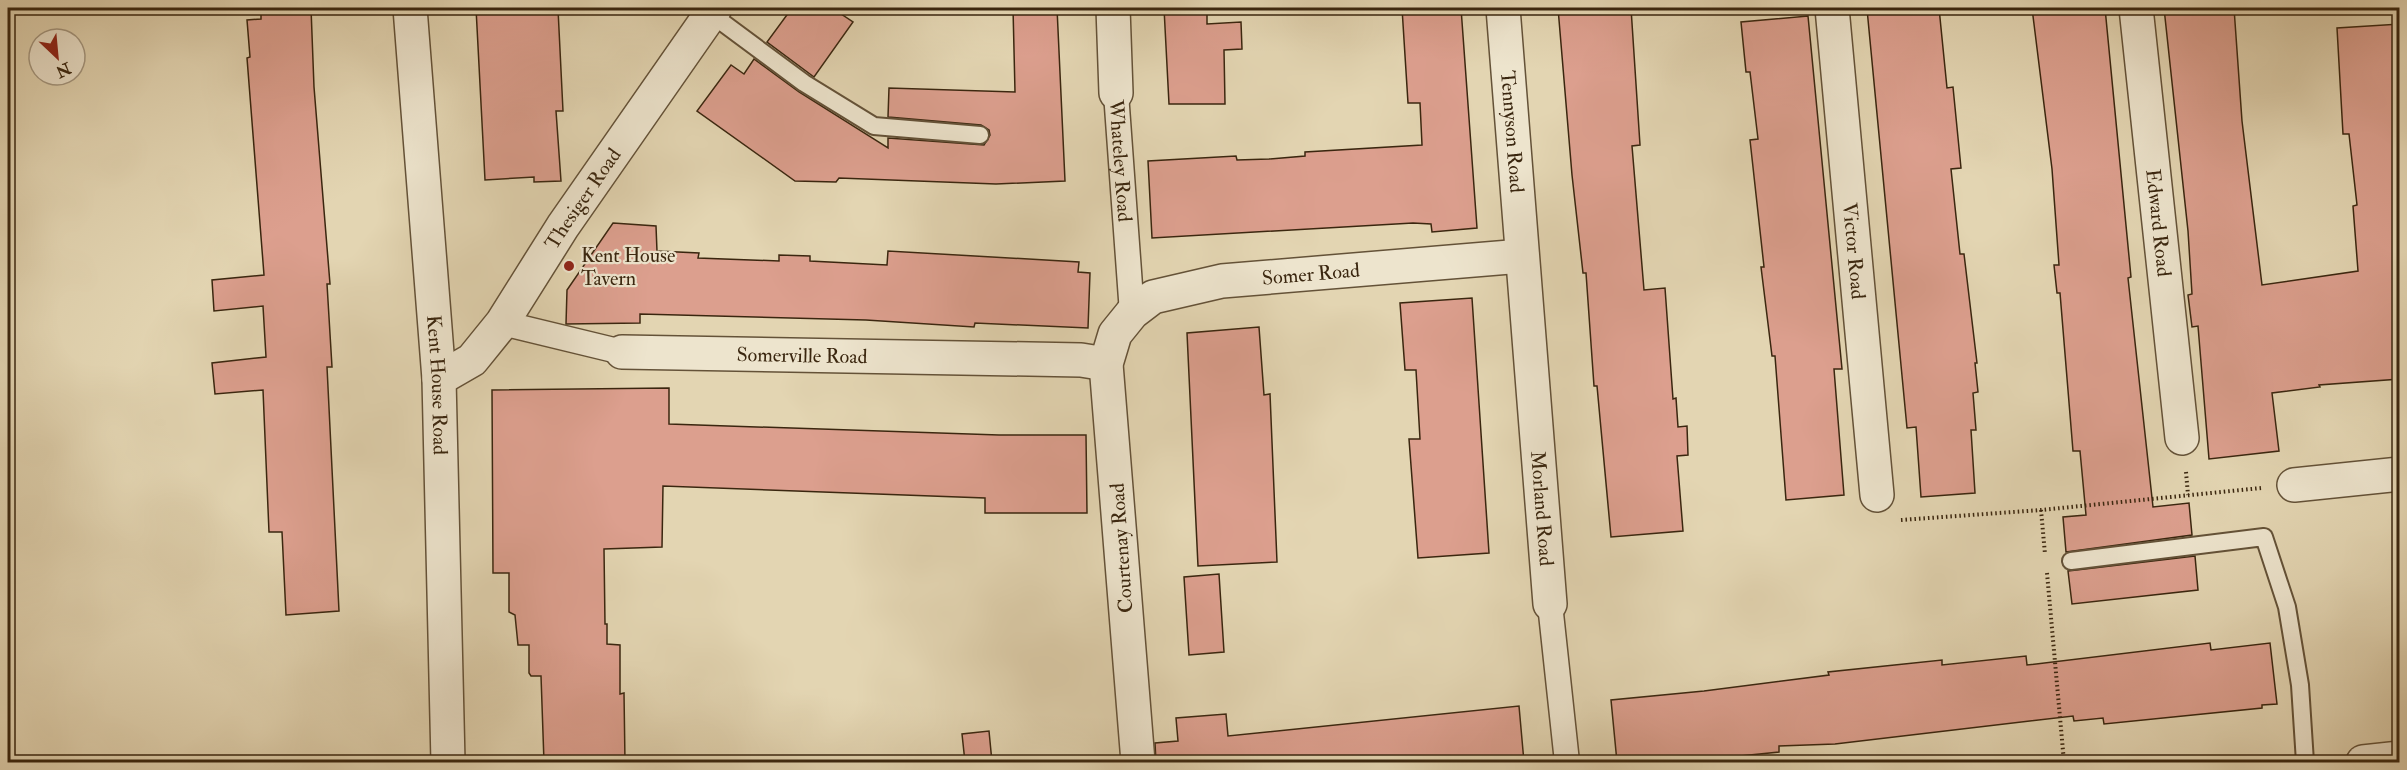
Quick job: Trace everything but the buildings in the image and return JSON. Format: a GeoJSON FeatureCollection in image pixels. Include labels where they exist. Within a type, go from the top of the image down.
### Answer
{"type":"FeatureCollection","features":[{"type":"Feature","properties":{"kind":"street","name":"Kent House Road"},"geometry":{"type":"LineString","coordinates":[[410,8],[439,379],[448,762]]}},
{"type":"Feature","properties":{"kind":"street","name":"Whateley Road"},"geometry":{"type":"LineString","coordinates":[[1113,8],[1118,337]]}},
{"type":"Feature","properties":{"kind":"street","name":"Tennyson Road"},"geometry":{"type":"LineString","coordinates":[[1503,8],[1522,256]]}},
{"type":"Feature","properties":{"kind":"street","name":"Victor Road"},"geometry":{"type":"LineString","coordinates":[[1832,8],[1877,495]]}},
{"type":"Feature","properties":{"kind":"street","name":"Edward Road"},"geometry":{"type":"LineString","coordinates":[[2136,8],[2182,438]]}},
{"type":"Feature","properties":{"kind":"street","name":"Thesiger Road"},"geometry":{"type":"LineString","coordinates":[[439,379],[472,360],[502,323],[563,226],[713,11]]}},
{"type":"Feature","properties":{"kind":"street","name":"Somer Road"},"geometry":{"type":"LineString","coordinates":[[1118,337],[1153,297],[1222,281],[1522,256]]}},
{"type":"Feature","properties":{"kind":"street","name":"Morland Road"},"geometry":{"type":"LineString","coordinates":[[1522,256],[1550,604],[1567,762]]}},
{"type":"Feature","properties":{"kind":"street","name":"Somerville Road"},"geometry":{"type":"LineString","coordinates":[[502,323],[622,352],[1082,360],[1118,337]]}},
{"type":"Feature","properties":{"kind":"street","name":"Courtenay Road"},"geometry":{"type":"LineString","coordinates":[[1118,337],[1138,762]]}},
{"type":"Feature","properties":{"kind":"street"},"geometry":{"type":"LineString","coordinates":[[2294,485],[2400,474]]}},
{"type":"Feature","properties":{"kind":"street"},"geometry":{"type":"LineString","coordinates":[[2363,762],[2400,758]]}},
{"type":"Feature","properties":{"kind":"lane"},"geometry":{"type":"LineString","coordinates":[[713,11],[804,83],[874,126],[980,135]]}},
{"type":"Feature","properties":{"kind":"lane"},"geometry":{"type":"LineString","coordinates":[[2071,561],[2264,537],[2287,607],[2300,686],[2302,744],[2305,762]]}},
{"type":"Feature","properties":{"kind":"path"},"geometry":{"type":"LineString","coordinates":[[1877,495],[1882,521],[2041,510],[2294,485]]}},
{"type":"Feature","properties":{"kind":"path"},"geometry":{"type":"LineString","coordinates":[[2041,510],[2045,556]]}},
{"type":"Feature","properties":{"kind":"path"},"geometry":{"type":"LineString","coordinates":[[2046,567],[2064,762]]}},
{"type":"Feature","properties":{"kind":"place","name":"Kent House Tavern"},"geometry":{"type":"Point","coordinates":[569,266]}}]}
